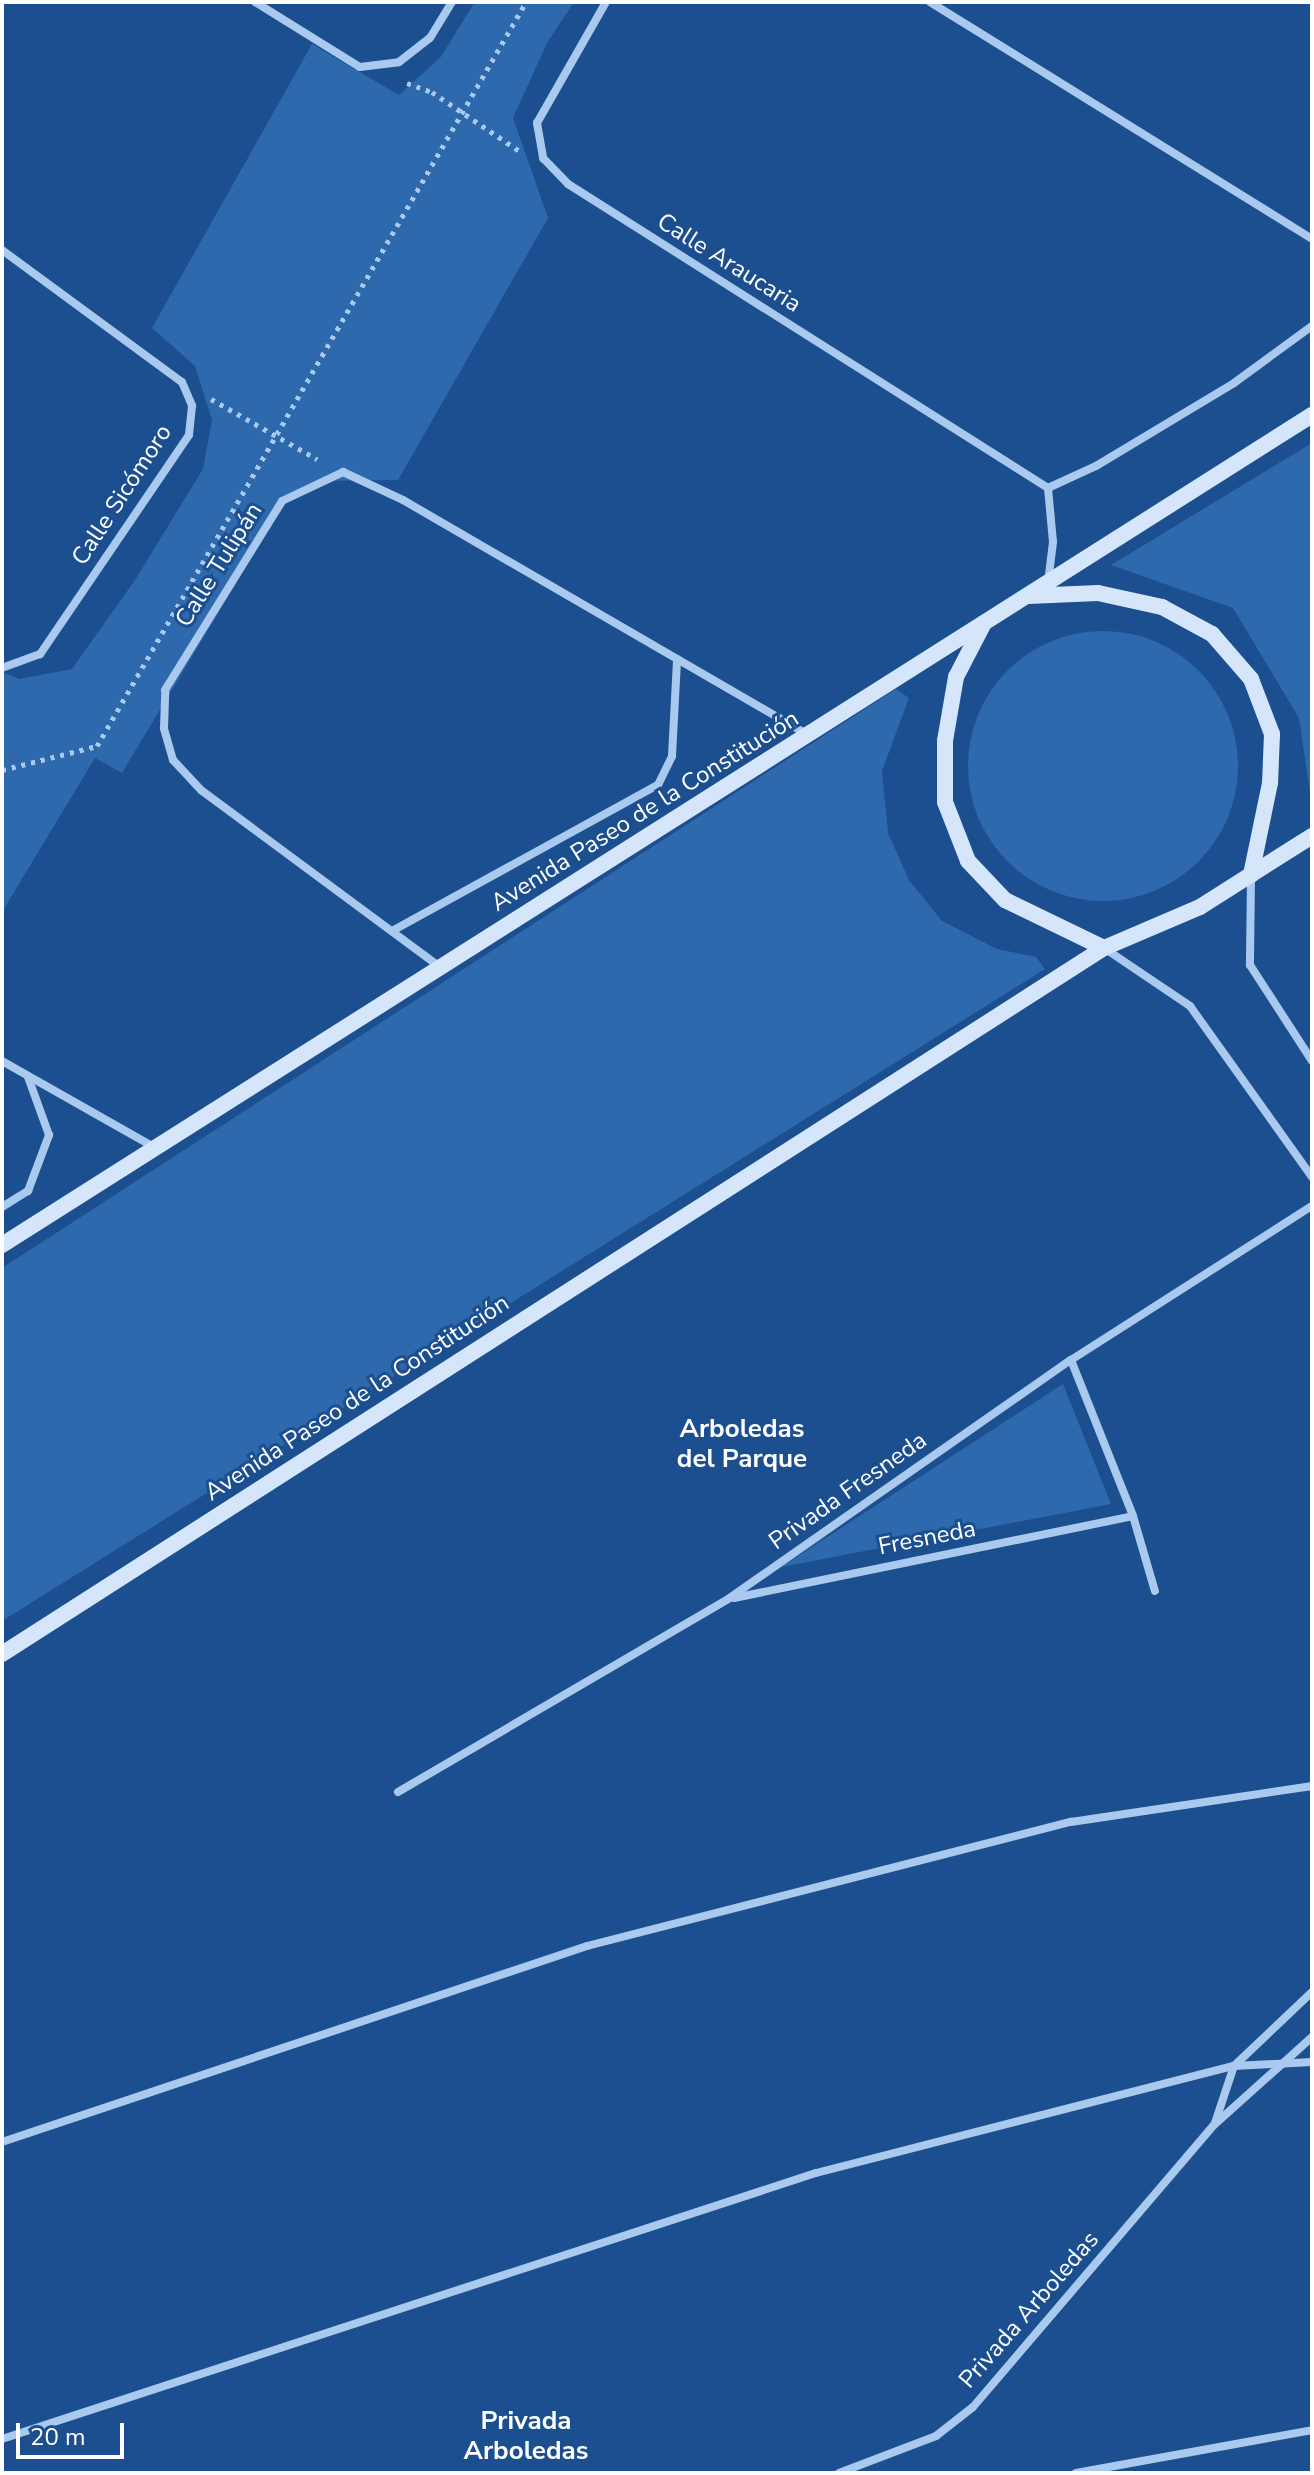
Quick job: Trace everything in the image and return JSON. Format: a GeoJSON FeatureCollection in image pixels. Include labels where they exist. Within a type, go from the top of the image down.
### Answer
{"type":"FeatureCollection","features":[{"type":"Feature","properties":{"kind":"street"},"geometry":{"type":"LineString","coordinates":[[255,2],[360,67],[399,62],[430,38],[452,2]]}},
{"type":"Feature","properties":{"kind":"street","name":"Calle Araucaria"},"geometry":{"type":"LineString","coordinates":[[606,2],[537,123],[543,158],[568,184],[1048,488]]}},
{"type":"Feature","properties":{"kind":"street"},"geometry":{"type":"LineString","coordinates":[[930,2],[1312,239]]}},
{"type":"Feature","properties":{"kind":"street"},"geometry":{"type":"LineString","coordinates":[[2,250],[182,382]]}},
{"type":"Feature","properties":{"kind":"street"},"geometry":{"type":"LineString","coordinates":[[1048,581],[1053,542],[1048,488],[1096,466],[1234,383],[1312,326]]}},
{"type":"Feature","properties":{"kind":"street","name":"Calle Sicómoro"},"geometry":{"type":"LineString","coordinates":[[2,668],[40,654],[189,435],[192,406],[182,382]]}},
{"type":"Feature","properties":{"kind":"street","name":"Avenida Paseo de la Constitución"},"geometry":{"type":"LineString","coordinates":[[2,1245],[1312,415]]}},
{"type":"Feature","properties":{"kind":"street"},"geometry":{"type":"LineString","coordinates":[[343,472],[403,500],[809,735]]}},
{"type":"Feature","properties":{"kind":"street","name":"Calle Tulipán"},"geometry":{"type":"LineString","coordinates":[[343,472],[282,501],[165,690],[164,728],[173,760],[201,790],[442,968]]}},
{"type":"Feature","properties":{"kind":"street"},"geometry":{"type":"LineString","coordinates":[[1022,596],[1098,593],[1162,607],[1212,634],[1251,679],[1272,734],[1270,783],[1251,875],[1250,965],[1312,1061]]}},
{"type":"Feature","properties":{"kind":"street"},"geometry":{"type":"LineString","coordinates":[[984,621],[956,677],[945,741],[945,802],[968,861],[1005,900],[1104,948],[1190,1006],[1312,1177]]}},
{"type":"Feature","properties":{"kind":"street"},"geometry":{"type":"LineString","coordinates":[[392,931],[658,785],[672,756],[677,659]]}},
{"type":"Feature","properties":{"kind":"street","name":"Avenida Paseo de la Constitución"},"geometry":{"type":"LineString","coordinates":[[2,1654],[1104,948],[1200,907],[1312,836]]}},
{"type":"Feature","properties":{"kind":"street"},"geometry":{"type":"LineString","coordinates":[[2,1061],[156,1148]]}},
{"type":"Feature","properties":{"kind":"street"},"geometry":{"type":"LineString","coordinates":[[2,1207],[28,1191],[49,1135],[28,1076]]}},
{"type":"Feature","properties":{"kind":"street","name":"Privada Fresneda"},"geometry":{"type":"LineString","coordinates":[[398,1792],[728,1599],[1071,1360],[1312,1206]]}},
{"type":"Feature","properties":{"kind":"street"},"geometry":{"type":"LineString","coordinates":[[1071,1360],[1133,1516],[1155,1591]]}},
{"type":"Feature","properties":{"kind":"street","name":"Fresneda"},"geometry":{"type":"LineString","coordinates":[[728,1599],[1133,1516]]}},
{"type":"Feature","properties":{"kind":"street"},"geometry":{"type":"LineString","coordinates":[[2,2142],[587,1946],[1071,1822],[1312,1786]]}},
{"type":"Feature","properties":{"kind":"street","name":"Privada Arboledas"},"geometry":{"type":"LineString","coordinates":[[1214,2125],[1234,2066],[1312,1992]]}},
{"type":"Feature","properties":{"kind":"street","name":"Privada Arboledas"},"geometry":{"type":"LineString","coordinates":[[839,2473],[936,2436],[973,2407],[1214,2125],[1312,2037]]}},
{"type":"Feature","properties":{"kind":"street"},"geometry":{"type":"LineString","coordinates":[[2,2439],[816,2173],[1234,2066],[1312,2062]]}},
{"type":"Feature","properties":{"kind":"street"},"geometry":{"type":"LineString","coordinates":[[1076,2473],[1312,2430]]}},
{"type":"Feature","properties":{"kind":"path"},"geometry":{"type":"LineString","coordinates":[[2,770],[97,746],[526,2]]}},
{"type":"Feature","properties":{"kind":"path"},"geometry":{"type":"LineString","coordinates":[[403,82],[432,92],[528,157]]}},
{"type":"Feature","properties":{"kind":"path"},"geometry":{"type":"LineString","coordinates":[[182,382],[274,438],[343,472]]}},
{"type":"Feature","properties":{"kind":"shaded area"},"geometry":{"type":"Polygon","coordinates":[[[475,2],[574,2],[547,43],[513,118],[548,218],[398,480],[316,481],[289,495],[122,773],[95,758],[2,912],[2,672],[19,679],[72,669],[135,580],[203,469],[212,420],[195,366],[152,328],[312,44],[399,95],[440,58],[475,2]]]}},
{"type":"Feature","properties":{"kind":"shaded area"},"geometry":{"type":"Polygon","coordinates":[[[1312,443],[1312,806],[1299,718],[1233,608],[1111,565],[1312,443]]]}},
{"type":"Feature","properties":{"kind":"shaded area"},"geometry":{"type":"Polygon","coordinates":[[[1103,631],[1155,641],[1189,662],[1207,680],[1228,714],[1238,766],[1228,818],[1207,852],[1189,870],[1155,891],[1103,901],[1051,891],[1017,870],[999,852],[978,818],[968,766],[978,714],[999,680],[1017,662],[1051,641],[1103,631]]]}},
{"type":"Feature","properties":{"kind":"shaded area"},"geometry":{"type":"Polygon","coordinates":[[[896,689],[909,698],[882,771],[888,833],[909,880],[942,921],[997,949],[1036,957],[1045,969],[2,1621],[2,1268],[896,689]]]}},
{"type":"Feature","properties":{"kind":"shaded area"},"geometry":{"type":"Polygon","coordinates":[[[1063,1384],[1111,1504],[781,1567],[1063,1384]]]}},
{"type":"Feature","properties":{"kind":"district","name":"Arboledas del Parque"},"geometry":{"type":"Point","coordinates":[742,1444]}},
{"type":"Feature","properties":{"kind":"district","name":"Privada Arboledas"},"geometry":{"type":"Point","coordinates":[526,2436]}}]}
